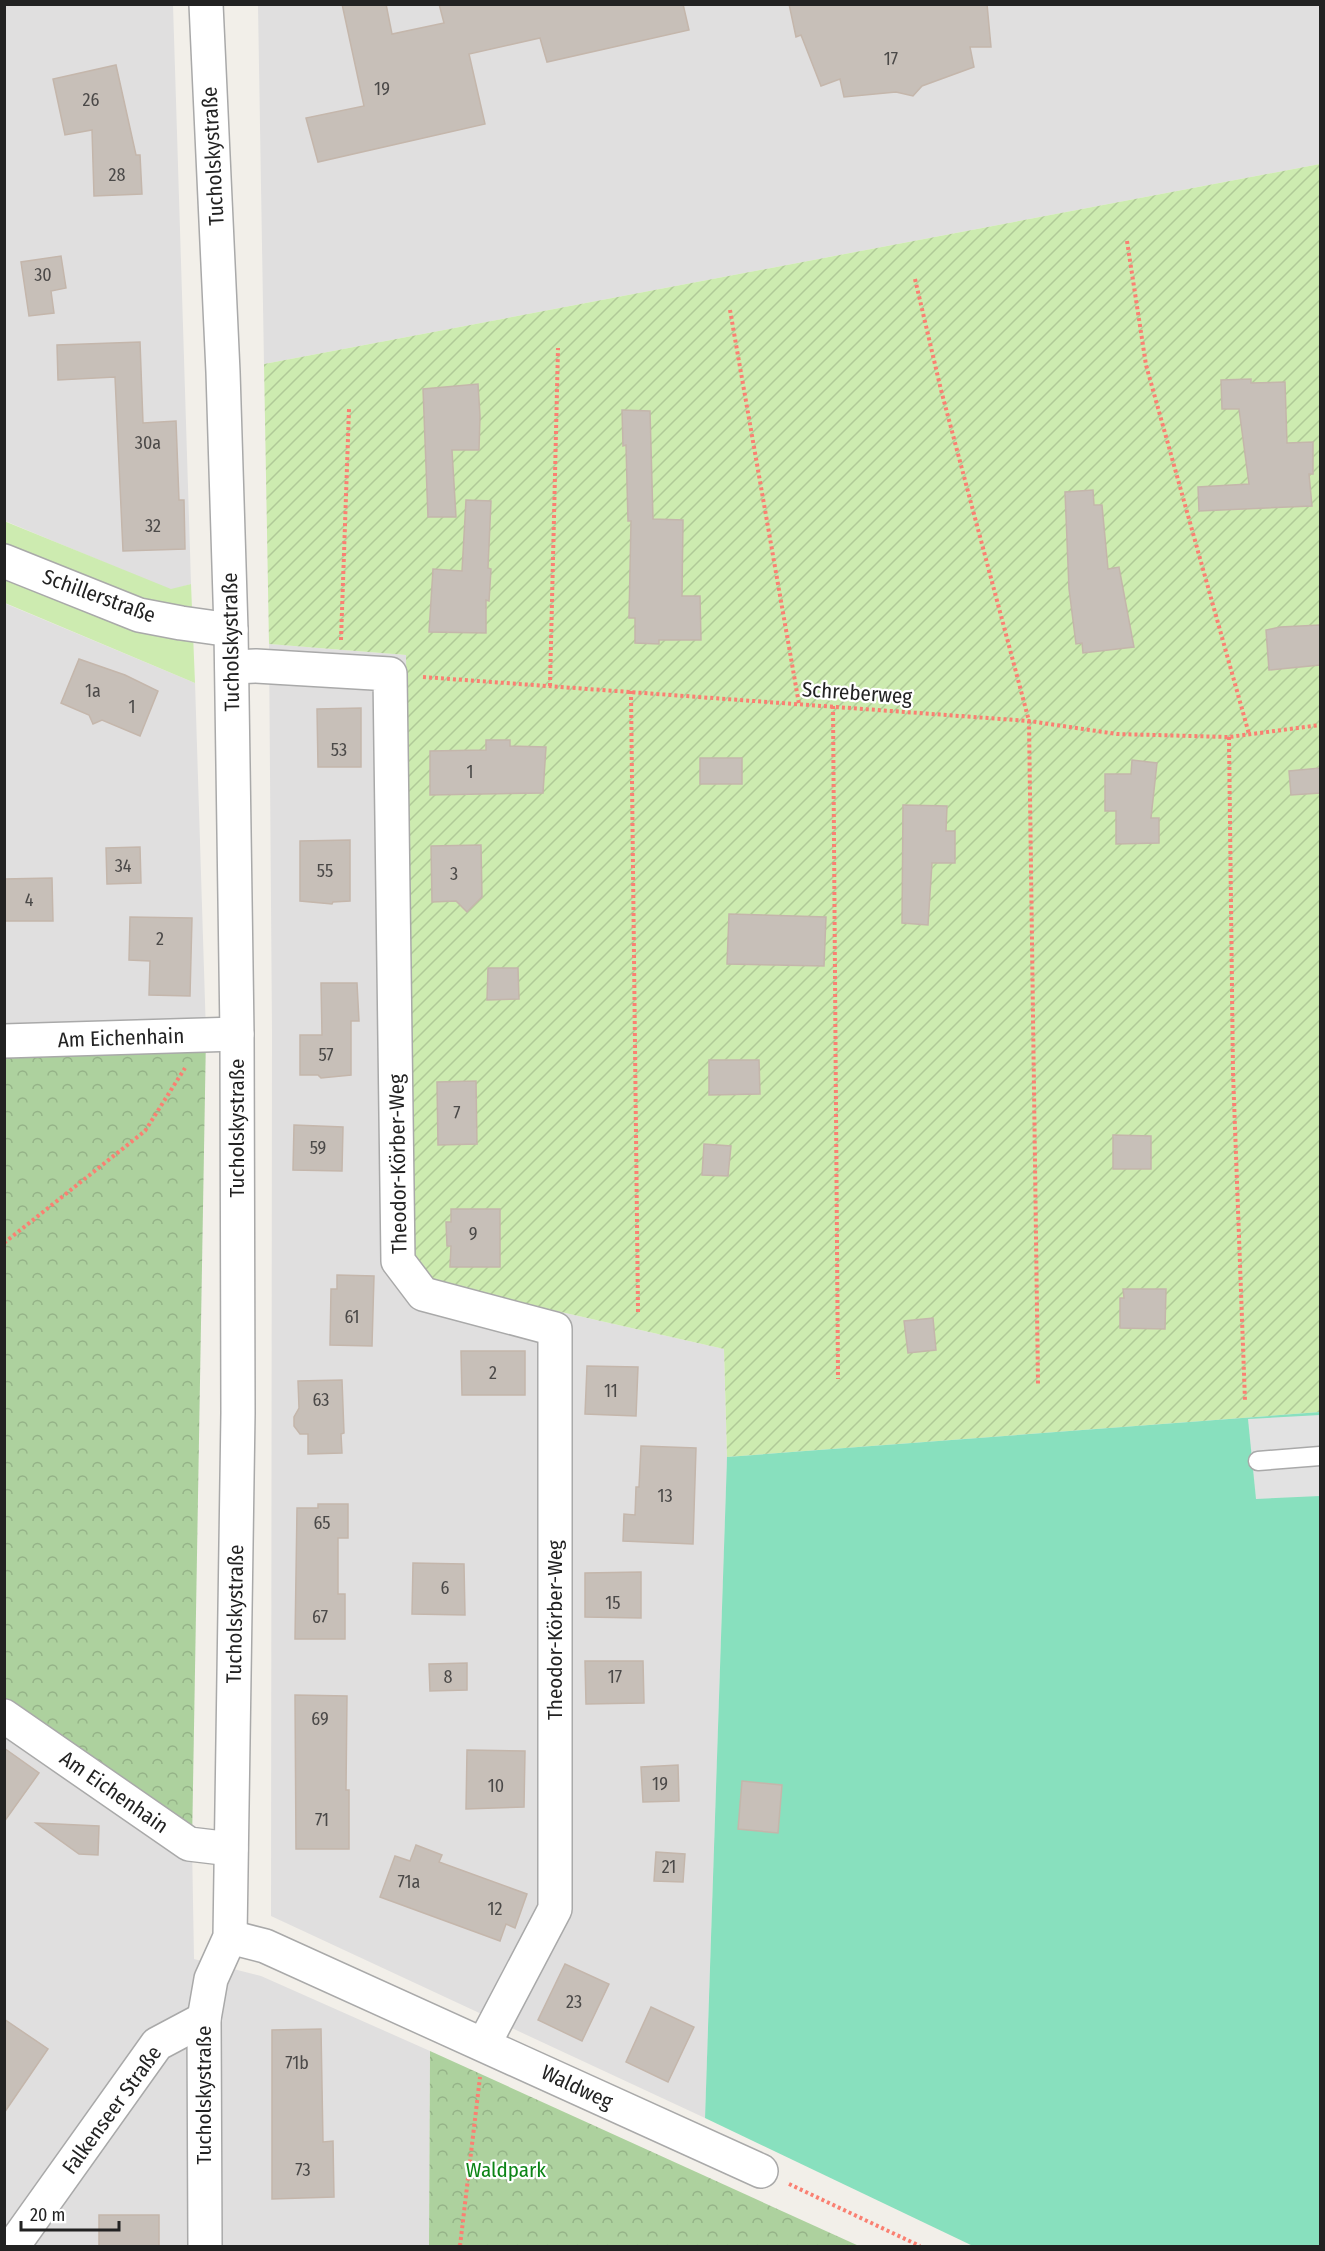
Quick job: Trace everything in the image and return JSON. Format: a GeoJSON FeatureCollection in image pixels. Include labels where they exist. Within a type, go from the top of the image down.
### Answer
{"type":"FeatureCollection","features":[{"type":"Feature","properties":{"kind":"street","name":"Tucholskystraße"},"geometry":{"type":"LineString","coordinates":[[205,2247],[204,2019],[211,1979],[230,1937],[238,1413],[222,1034],[232,667],[223,360],[206,4]]}},
{"type":"Feature","properties":{"kind":"street","name":"Schillerstraße"},"geometry":{"type":"LineString","coordinates":[[4,561],[139,615],[231,630]]}},
{"type":"Feature","properties":{"kind":"street"},"geometry":{"type":"LineString","coordinates":[[232,667],[256,666],[390,674]]}},
{"type":"Feature","properties":{"kind":"street","name":"Theodor-Körber-Weg"},"geometry":{"type":"LineString","coordinates":[[390,674],[398,1261],[423,1294],[555,1329],[555,1910],[484,2044]]}},
{"type":"Feature","properties":{"kind":"street","name":"Am Eichenhain"},"geometry":{"type":"LineString","coordinates":[[4,1041],[222,1034]]}},
{"type":"Feature","properties":{"kind":"street","name":"Am Eichenhain"},"geometry":{"type":"LineString","coordinates":[[4,1716],[189,1844],[231,1849]]}},
{"type":"Feature","properties":{"kind":"street","name":"Waldweg"},"geometry":{"type":"LineString","coordinates":[[230,1937],[265,1946],[761,2171]]}},
{"type":"Feature","properties":{"kind":"street","name":"Falkenseer Straße"},"geometry":{"type":"LineString","coordinates":[[13,2247],[157,2044],[204,2019]]}},
{"type":"Feature","properties":{"kind":"lane"},"geometry":{"type":"LineString","coordinates":[[1258,1461],[1320,1456]]}},
{"type":"Feature","properties":{"kind":"path"},"geometry":{"type":"LineString","coordinates":[[1127,241],[1146,364],[1249,734]]}},
{"type":"Feature","properties":{"kind":"path"},"geometry":{"type":"LineString","coordinates":[[915,279],[941,390],[1029,721],[1038,1384]]}},
{"type":"Feature","properties":{"kind":"path"},"geometry":{"type":"LineString","coordinates":[[730,310],[799,704]]}},
{"type":"Feature","properties":{"kind":"path"},"geometry":{"type":"LineString","coordinates":[[550,686],[558,348]]}},
{"type":"Feature","properties":{"kind":"path"},"geometry":{"type":"LineString","coordinates":[[340,671],[349,409]]}},
{"type":"Feature","properties":{"kind":"path","name":"Schreberweg"},"geometry":{"type":"LineString","coordinates":[[390,674],[1029,721],[1117,734],[1229,737],[1320,725]]}},
{"type":"Feature","properties":{"kind":"path"},"geometry":{"type":"LineString","coordinates":[[631,692],[638,1312]]}},
{"type":"Feature","properties":{"kind":"path"},"geometry":{"type":"LineString","coordinates":[[833,706],[838,1379]]}},
{"type":"Feature","properties":{"kind":"path"},"geometry":{"type":"LineString","coordinates":[[1229,737],[1233,1073],[1245,1401]]}},
{"type":"Feature","properties":{"kind":"path"},"geometry":{"type":"LineString","coordinates":[[4,1243],[145,1131],[222,1034]]}},
{"type":"Feature","properties":{"kind":"path"},"geometry":{"type":"LineString","coordinates":[[460,2247],[484,2044]]}},
{"type":"Feature","properties":{"kind":"path"},"geometry":{"type":"LineString","coordinates":[[761,2171],[920,2247]]}},
{"type":"Feature","properties":{"kind":"shaded area"},"geometry":{"type":"Polygon","coordinates":[[[4,5],[173,5],[191,584],[171,590],[5,521],[4,5]]]}},
{"type":"Feature","properties":{"kind":"shaded area"},"geometry":{"type":"Polygon","coordinates":[[[258,5],[1320,5],[1320,164],[264,364],[258,5]]]}},
{"type":"Feature","properties":{"kind":"shaded area"},"geometry":{"type":"Polygon","coordinates":[[[4,603],[195,683],[206,1035],[5,1041],[4,603]]]}},
{"type":"Feature","properties":{"kind":"shaded area"},"geometry":{"type":"Polygon","coordinates":[[[269,644],[406,655],[413,1258],[437,1284],[724,1349],[727,1457],[705,2118],[271,1916],[272,1032],[269,644]]]}},
{"type":"Feature","properties":{"kind":"shaded area"},"geometry":{"type":"Polygon","coordinates":[[[1320,1415],[1320,1496],[1256,1499],[1248,1419],[1320,1415]]]}},
{"type":"Feature","properties":{"kind":"shaded area"},"geometry":{"type":"Polygon","coordinates":[[[4,1716],[192,1844],[194,1959],[261,1976],[430,2051],[429,2246],[5,2246],[4,1716]]]}},
{"type":"Feature","properties":{"kind":"green space"},"geometry":{"type":"Polygon","coordinates":[[[1320,164],[1320,1412],[727,1457],[724,1349],[437,1284],[412,1258],[406,655],[269,644],[264,364],[1320,164]]]}},
{"type":"Feature","properties":{"kind":"green space"},"geometry":{"type":"Polygon","coordinates":[[[4,521],[171,589],[191,584],[195,683],[5,603],[4,521]]]}},
{"type":"Feature","properties":{"kind":"green space"},"geometry":{"type":"Polygon","coordinates":[[[206,1035],[192,1844],[5,1716],[4,1041],[206,1035]]]}},
{"type":"Feature","properties":{"kind":"green space"},"geometry":{"type":"Polygon","coordinates":[[[1320,1412],[1320,2246],[973,2246],[705,2118],[727,1457],[1320,1412]]]}},
{"type":"Feature","properties":{"kind":"green space","name":"Waldpark"},"geometry":{"type":"Polygon","coordinates":[[[430,2051],[859,2246],[429,2246],[430,2051]]]}},
{"type":"Feature","properties":{"kind":"building"},"geometry":{"type":"Polygon","coordinates":[[[342,4],[386,4],[392,34],[444,23],[439,4],[683,4],[689,30],[547,62],[540,38],[469,54],[485,124],[318,162],[306,118],[364,106],[342,4]]]}},
{"type":"Feature","properties":{"kind":"building"},"geometry":{"type":"Polygon","coordinates":[[[789,4],[987,4],[991,47],[970,47],[974,67],[922,86],[913,96],[896,92],[844,97],[840,79],[821,86],[801,35],[796,37],[789,4]]]}},
{"type":"Feature","properties":{"kind":"building"},"geometry":{"type":"Polygon","coordinates":[[[116,65],[136,155],[140,155],[142,194],[94,196],[92,130],[65,135],[53,79],[116,65]]]}},
{"type":"Feature","properties":{"kind":"building"},"geometry":{"type":"Polygon","coordinates":[[[61,256],[66,288],[51,291],[54,313],[29,316],[21,262],[61,256]]]}},
{"type":"Feature","properties":{"kind":"building"},"geometry":{"type":"Polygon","coordinates":[[[140,342],[143,423],[176,421],[179,500],[184,500],[185,549],[123,551],[115,377],[58,380],[57,345],[140,342]]]}},
{"type":"Feature","properties":{"kind":"building"},"geometry":{"type":"Polygon","coordinates":[[[1251,379],[1251,383],[1285,382],[1287,443],[1313,442],[1313,474],[1309,474],[1312,506],[1199,511],[1198,487],[1249,484],[1239,409],[1222,409],[1221,380],[1251,379]]]}},
{"type":"Feature","properties":{"kind":"building"},"geometry":{"type":"Polygon","coordinates":[[[478,384],[479,450],[452,450],[456,517],[428,517],[423,389],[478,384]]]}},
{"type":"Feature","properties":{"kind":"building"},"geometry":{"type":"Polygon","coordinates":[[[622,410],[650,411],[653,519],[683,520],[682,596],[700,596],[701,640],[659,640],[659,644],[635,643],[635,618],[629,618],[631,521],[628,521],[626,445],[623,446],[622,410]]]}},
{"type":"Feature","properties":{"kind":"building"},"geometry":{"type":"Polygon","coordinates":[[[1093,490],[1094,505],[1102,505],[1108,569],[1119,567],[1134,647],[1083,653],[1082,643],[1076,644],[1069,589],[1065,492],[1093,490]]]}},
{"type":"Feature","properties":{"kind":"building"},"geometry":{"type":"Polygon","coordinates":[[[466,500],[491,501],[488,568],[491,569],[489,601],[486,600],[486,633],[429,632],[433,569],[462,571],[466,500]]]}},
{"type":"Feature","properties":{"kind":"building"},"geometry":{"type":"Polygon","coordinates":[[[1320,625],[1320,665],[1269,670],[1266,630],[1320,625]]]}},
{"type":"Feature","properties":{"kind":"building"},"geometry":{"type":"Polygon","coordinates":[[[79,659],[125,675],[158,691],[140,736],[102,720],[93,724],[89,715],[61,703],[79,659]]]}},
{"type":"Feature","properties":{"kind":"building"},"geometry":{"type":"Polygon","coordinates":[[[361,708],[361,767],[318,767],[317,709],[361,708]]]}},
{"type":"Feature","properties":{"kind":"building"},"geometry":{"type":"Polygon","coordinates":[[[486,740],[510,740],[510,746],[546,747],[543,793],[430,795],[430,751],[486,750],[486,740]]]}},
{"type":"Feature","properties":{"kind":"building"},"geometry":{"type":"Polygon","coordinates":[[[700,758],[742,758],[742,784],[700,784],[700,758]]]}},
{"type":"Feature","properties":{"kind":"building"},"geometry":{"type":"Polygon","coordinates":[[[1132,760],[1157,763],[1151,818],[1159,818],[1159,843],[1116,844],[1116,811],[1105,811],[1105,774],[1131,774],[1132,760]]]}},
{"type":"Feature","properties":{"kind":"building"},"geometry":{"type":"Polygon","coordinates":[[[1320,768],[1320,793],[1291,795],[1289,771],[1320,768]]]}},
{"type":"Feature","properties":{"kind":"building"},"geometry":{"type":"Polygon","coordinates":[[[903,805],[947,806],[946,831],[955,831],[955,863],[932,863],[928,925],[902,923],[903,805]]]}},
{"type":"Feature","properties":{"kind":"building"},"geometry":{"type":"Polygon","coordinates":[[[350,840],[350,901],[333,902],[332,904],[300,901],[300,841],[350,840]]]}},
{"type":"Feature","properties":{"kind":"building"},"geometry":{"type":"Polygon","coordinates":[[[481,845],[482,897],[467,912],[456,901],[432,902],[431,846],[481,845]]]}},
{"type":"Feature","properties":{"kind":"building"},"geometry":{"type":"Polygon","coordinates":[[[140,847],[141,883],[107,884],[106,848],[140,847]]]}},
{"type":"Feature","properties":{"kind":"building"},"geometry":{"type":"Polygon","coordinates":[[[52,878],[53,921],[4,921],[4,879],[52,878]]]}},
{"type":"Feature","properties":{"kind":"building"},"geometry":{"type":"Polygon","coordinates":[[[729,914],[826,917],[824,966],[727,964],[729,914]]]}},
{"type":"Feature","properties":{"kind":"building"},"geometry":{"type":"Polygon","coordinates":[[[130,917],[192,918],[190,996],[149,995],[150,961],[129,960],[130,917]]]}},
{"type":"Feature","properties":{"kind":"building"},"geometry":{"type":"Polygon","coordinates":[[[488,968],[518,968],[519,999],[487,1000],[488,968]]]}},
{"type":"Feature","properties":{"kind":"building"},"geometry":{"type":"Polygon","coordinates":[[[321,983],[357,983],[359,1021],[351,1021],[351,1075],[321,1078],[318,1075],[300,1075],[300,1035],[322,1035],[321,983]]]}},
{"type":"Feature","properties":{"kind":"building"},"geometry":{"type":"Polygon","coordinates":[[[709,1060],[759,1060],[760,1094],[709,1095],[709,1060]]]}},
{"type":"Feature","properties":{"kind":"building"},"geometry":{"type":"Polygon","coordinates":[[[476,1081],[477,1144],[438,1145],[437,1082],[476,1081]]]}},
{"type":"Feature","properties":{"kind":"building"},"geometry":{"type":"Polygon","coordinates":[[[294,1125],[343,1127],[342,1171],[293,1170],[294,1125]]]}},
{"type":"Feature","properties":{"kind":"building"},"geometry":{"type":"Polygon","coordinates":[[[1113,1135],[1151,1136],[1151,1169],[1113,1169],[1113,1135]]]}},
{"type":"Feature","properties":{"kind":"building"},"geometry":{"type":"Polygon","coordinates":[[[704,1144],[731,1146],[728,1176],[702,1175],[704,1144]]]}},
{"type":"Feature","properties":{"kind":"building"},"geometry":{"type":"Polygon","coordinates":[[[451,1209],[500,1209],[500,1267],[450,1267],[451,1246],[447,1246],[446,1222],[451,1222],[451,1209]]]}},
{"type":"Feature","properties":{"kind":"building"},"geometry":{"type":"Polygon","coordinates":[[[337,1275],[374,1276],[372,1346],[330,1345],[331,1289],[337,1289],[337,1275]]]}},
{"type":"Feature","properties":{"kind":"building"},"geometry":{"type":"Polygon","coordinates":[[[1123,1289],[1166,1289],[1165,1329],[1120,1328],[1120,1298],[1124,1298],[1123,1289]]]}},
{"type":"Feature","properties":{"kind":"building"},"geometry":{"type":"Polygon","coordinates":[[[933,1318],[936,1350],[908,1353],[904,1321],[933,1318]]]}},
{"type":"Feature","properties":{"kind":"building"},"geometry":{"type":"Polygon","coordinates":[[[461,1351],[525,1351],[525,1395],[462,1395],[461,1351]]]}},
{"type":"Feature","properties":{"kind":"building"},"geometry":{"type":"Polygon","coordinates":[[[587,1366],[638,1367],[636,1416],[585,1414],[587,1366]]]}},
{"type":"Feature","properties":{"kind":"building"},"geometry":{"type":"Polygon","coordinates":[[[342,1380],[344,1433],[341,1434],[342,1453],[308,1454],[308,1434],[300,1434],[294,1426],[294,1417],[299,1408],[298,1381],[342,1380]]]}},
{"type":"Feature","properties":{"kind":"building"},"geometry":{"type":"Polygon","coordinates":[[[641,1446],[696,1448],[693,1544],[623,1541],[624,1514],[635,1515],[641,1446]]]}},
{"type":"Feature","properties":{"kind":"building"},"geometry":{"type":"Polygon","coordinates":[[[318,1504],[348,1504],[348,1538],[338,1538],[338,1594],[345,1594],[345,1639],[295,1639],[297,1508],[318,1508],[318,1504]]]}},
{"type":"Feature","properties":{"kind":"building"},"geometry":{"type":"Polygon","coordinates":[[[413,1563],[464,1564],[465,1615],[412,1614],[413,1563]]]}},
{"type":"Feature","properties":{"kind":"building"},"geometry":{"type":"Polygon","coordinates":[[[641,1572],[641,1618],[585,1617],[585,1573],[641,1572]]]}},
{"type":"Feature","properties":{"kind":"building"},"geometry":{"type":"Polygon","coordinates":[[[585,1661],[643,1661],[644,1703],[586,1704],[585,1661]]]}},
{"type":"Feature","properties":{"kind":"building"},"geometry":{"type":"Polygon","coordinates":[[[467,1663],[467,1690],[430,1691],[429,1664],[467,1663]]]}},
{"type":"Feature","properties":{"kind":"building"},"geometry":{"type":"Polygon","coordinates":[[[295,1695],[347,1696],[346,1790],[349,1790],[349,1849],[296,1849],[295,1695]]]}},
{"type":"Feature","properties":{"kind":"building"},"geometry":{"type":"Polygon","coordinates":[[[4,1748],[39,1773],[4,1822],[4,1748]]]}},
{"type":"Feature","properties":{"kind":"building"},"geometry":{"type":"Polygon","coordinates":[[[467,1750],[525,1751],[524,1807],[466,1809],[467,1750]]]}},
{"type":"Feature","properties":{"kind":"building"},"geometry":{"type":"Polygon","coordinates":[[[678,1765],[679,1801],[643,1802],[641,1767],[678,1765]]]}},
{"type":"Feature","properties":{"kind":"building"},"geometry":{"type":"Polygon","coordinates":[[[742,1781],[782,1785],[778,1833],[738,1829],[742,1781]]]}},
{"type":"Feature","properties":{"kind":"building"},"geometry":{"type":"Polygon","coordinates":[[[36,1823],[99,1826],[98,1855],[79,1854],[36,1823]]]}},
{"type":"Feature","properties":{"kind":"building"},"geometry":{"type":"Polygon","coordinates":[[[416,1845],[442,1855],[439,1862],[527,1894],[515,1928],[506,1924],[500,1941],[380,1897],[395,1856],[410,1861],[416,1845]]]}},
{"type":"Feature","properties":{"kind":"building"},"geometry":{"type":"Polygon","coordinates":[[[656,1852],[685,1854],[683,1882],[654,1881],[656,1852]]]}},
{"type":"Feature","properties":{"kind":"building"},"geometry":{"type":"Polygon","coordinates":[[[565,1964],[609,1984],[582,2041],[538,2020],[565,1964]]]}},
{"type":"Feature","properties":{"kind":"building"},"geometry":{"type":"Polygon","coordinates":[[[651,2007],[694,2027],[668,2082],[626,2062],[651,2007]]]}},
{"type":"Feature","properties":{"kind":"building"},"geometry":{"type":"Polygon","coordinates":[[[4,2019],[48,2049],[4,2113],[4,2019]]]}},
{"type":"Feature","properties":{"kind":"building"},"geometry":{"type":"Polygon","coordinates":[[[321,2029],[323,2142],[333,2141],[334,2197],[272,2199],[272,2030],[321,2029]]]}},
{"type":"Feature","properties":{"kind":"building"},"geometry":{"type":"Polygon","coordinates":[[[99,2215],[159,2215],[159,2247],[99,2247],[99,2215]]]}}]}
